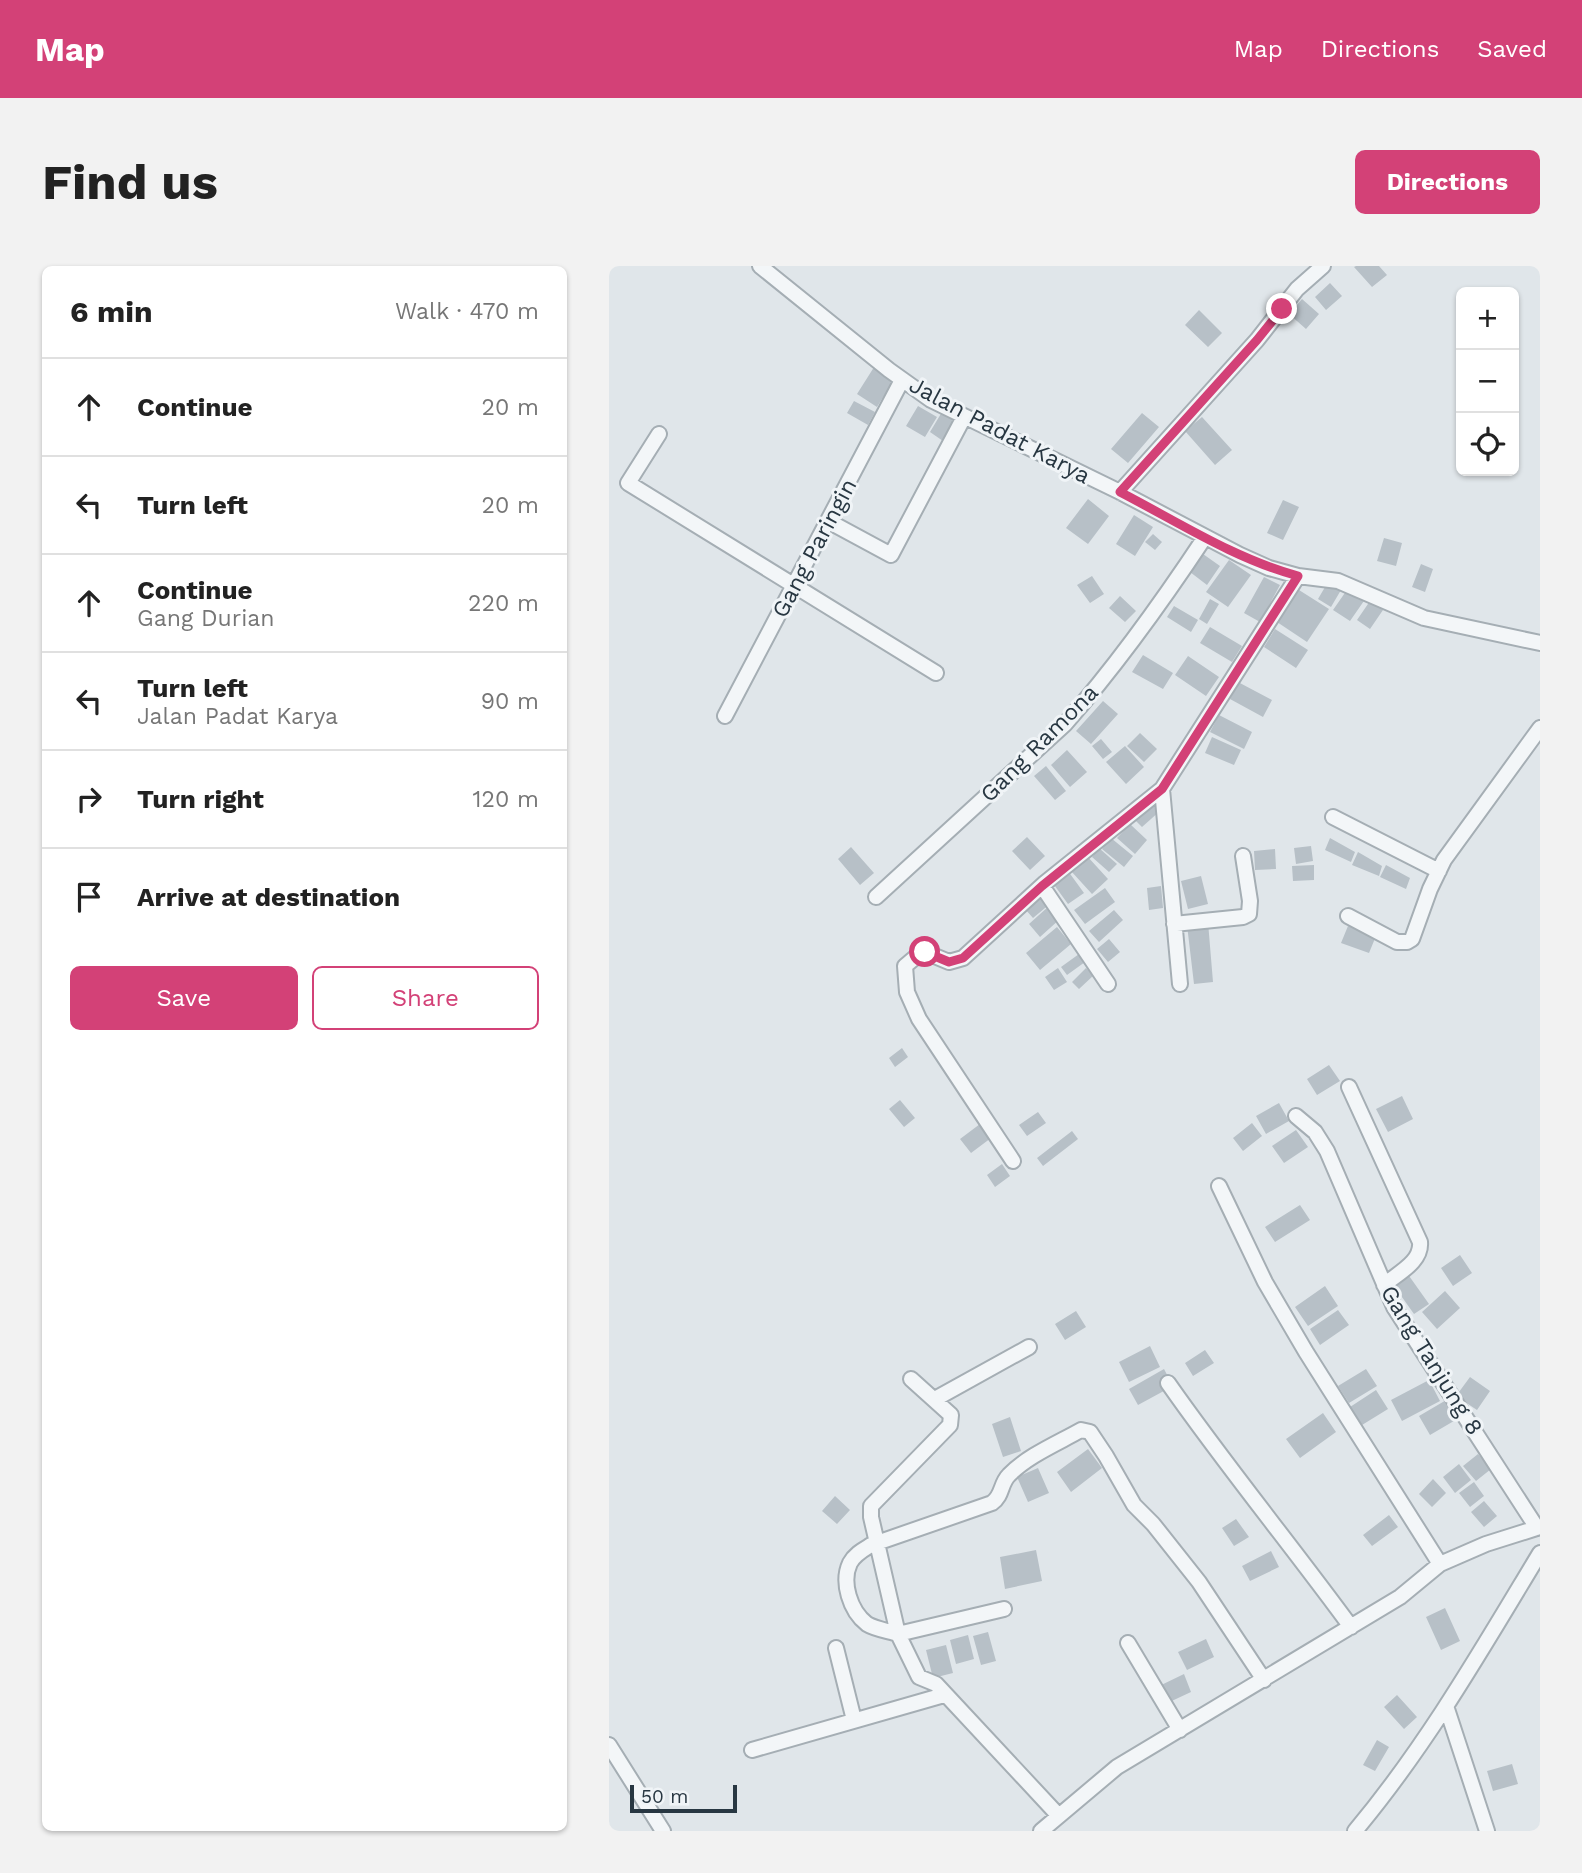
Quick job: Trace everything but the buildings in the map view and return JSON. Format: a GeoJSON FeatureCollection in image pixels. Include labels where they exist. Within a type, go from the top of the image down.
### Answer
{"type":"FeatureCollection","features":[{"type":"Feature","properties":{"kind":"street","name":"Jalan Padat Karya"},"geometry":{"type":"LineString","coordinates":[[760,266],[902,380],[931,400],[1269,568],[1298,576],[1338,580],[1424,618],[1540,643]]}},
{"type":"Feature","properties":{"kind":"street"},"geometry":{"type":"LineString","coordinates":[[1120,492],[1257,340],[1297,289],[1324,266]]}},
{"type":"Feature","properties":{"kind":"street","name":"Gang Paringin"},"geometry":{"type":"LineString","coordinates":[[725,716],[902,380]]}},
{"type":"Feature","properties":{"kind":"street"},"geometry":{"type":"LineString","coordinates":[[828,521],[891,555],[964,416]]}},
{"type":"Feature","properties":{"kind":"street"},"geometry":{"type":"LineString","coordinates":[[659,434],[628,483],[936,673]]}},
{"type":"Feature","properties":{"kind":"street","name":"Gang Ramona"},"geometry":{"type":"LineString","coordinates":[[876,897],[1065,724],[1135,637],[1206,537]]}},
{"type":"Feature","properties":{"kind":"street"},"geometry":{"type":"LineString","coordinates":[[1013,1161],[930,1038],[907,992],[905,966],[925,952],[945,961],[958,960],[1042,886],[1162,789],[1298,576]]}},
{"type":"Feature","properties":{"kind":"street"},"geometry":{"type":"LineString","coordinates":[[1348,916],[1397,942],[1407,942],[1416,933],[1430,889],[1439,871],[1540,728]]}},
{"type":"Feature","properties":{"kind":"street"},"geometry":{"type":"LineString","coordinates":[[1162,789],[1180,984]]}},
{"type":"Feature","properties":{"kind":"street"},"geometry":{"type":"LineString","coordinates":[[1333,817],[1439,871]]}},
{"type":"Feature","properties":{"kind":"street"},"geometry":{"type":"LineString","coordinates":[[1174,924],[1243,917],[1249,914],[1250,901],[1243,856]]}},
{"type":"Feature","properties":{"kind":"street"},"geometry":{"type":"LineString","coordinates":[[1042,886],[1108,984]]}},
{"type":"Feature","properties":{"kind":"street"},"geometry":{"type":"LineString","coordinates":[[1349,1087],[1420,1242],[1421,1251],[1417,1258],[1384,1285]]}},
{"type":"Feature","properties":{"kind":"street","name":"Gang Tanjung 8"},"geometry":{"type":"LineString","coordinates":[[1296,1116],[1315,1132],[1327,1151],[1394,1307],[1539,1527]]}},
{"type":"Feature","properties":{"kind":"street"},"geometry":{"type":"LineString","coordinates":[[1219,1186],[1265,1282],[1440,1564]]}},
{"type":"Feature","properties":{"kind":"street"},"geometry":{"type":"LineString","coordinates":[[935,1399],[1029,1347]]}},
{"type":"Feature","properties":{"kind":"street"},"geometry":{"type":"LineString","coordinates":[[911,1379],[951,1415],[950,1424],[871,1506],[871,1517],[898,1634],[919,1677],[936,1684],[1059,1816]]}},
{"type":"Feature","properties":{"kind":"street"},"geometry":{"type":"LineString","coordinates":[[1168,1383],[1211,1444],[1351,1627]]}},
{"type":"Feature","properties":{"kind":"street"},"geometry":{"type":"LineString","coordinates":[[1004,1609],[898,1634],[867,1624],[853,1607],[846,1587],[849,1565],[856,1554],[877,1543],[992,1503],[999,1498],[1003,1482],[1017,1467],[1081,1430],[1090,1432],[1134,1505],[1153,1524],[1199,1582],[1264,1680]]}},
{"type":"Feature","properties":{"kind":"street"},"geometry":{"type":"LineString","coordinates":[[1043,1830],[1117,1767],[1400,1597],[1440,1564],[1486,1544],[1539,1527]]}},
{"type":"Feature","properties":{"kind":"street"},"geometry":{"type":"LineString","coordinates":[[1355,1831],[1392,1787],[1447,1709],[1540,1553]]}},
{"type":"Feature","properties":{"kind":"street"},"geometry":{"type":"LineString","coordinates":[[1128,1643],[1180,1730]]}},
{"type":"Feature","properties":{"kind":"street"},"geometry":{"type":"LineString","coordinates":[[836,1648],[854,1720]]}},
{"type":"Feature","properties":{"kind":"street"},"geometry":{"type":"LineString","coordinates":[[752,1750],[944,1695]]}},
{"type":"Feature","properties":{"kind":"street"},"geometry":{"type":"LineString","coordinates":[[1447,1709],[1487,1831]]}},
{"type":"Feature","properties":{"kind":"street"},"geometry":{"type":"LineString","coordinates":[[609,1745],[663,1831]]}},
{"type":"Feature","properties":{"kind":"route"},"geometry":{"type":"LineString","coordinates":[[925,952],[949,962],[963,958],[1020,904],[1162,789],[1298,576],[1269,568],[1240,555],[1120,492],[1282,309]]}}]}
